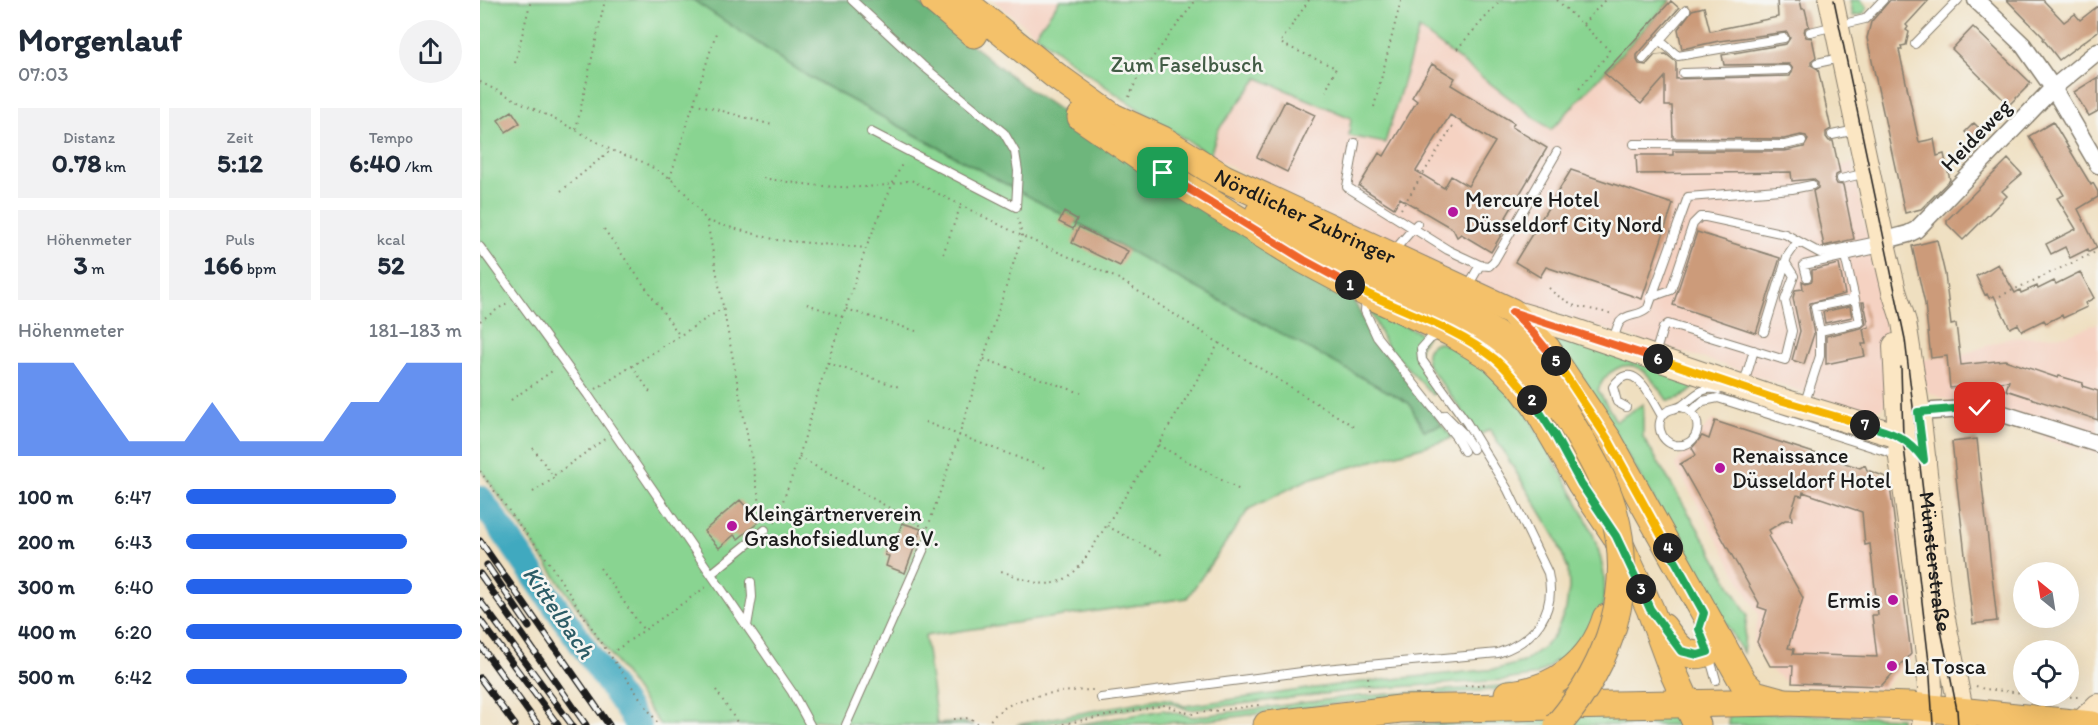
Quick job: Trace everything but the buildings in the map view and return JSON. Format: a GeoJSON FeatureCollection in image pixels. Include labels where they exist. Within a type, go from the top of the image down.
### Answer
{"type":"FeatureCollection","features":[{"type":"Feature","properties":{"kind":"main road","name":"Nördlicher Zubringer"},"geometry":{"type":"LineString","coordinates":[[934,0],[1070,109],[1163,173],[1304,260],[1366,293],[1450,332],[1494,359],[1520,385],[1554,434],[1581,484],[1616,536],[1650,609],[1691,713]]}},
{"type":"Feature","properties":{"kind":"main road","name":"Nördlicher Zubringer"},"geometry":{"type":"LineString","coordinates":[[963,0],[1056,76],[1121,107],[1163,140],[1218,169],[1469,282],[1512,312],[1547,349],[1609,441],[1706,635],[1748,689],[1755,694],[1784,702]]}},
{"type":"Feature","properties":{"kind":"main road"},"geometry":{"type":"LineString","coordinates":[[1121,107],[1197,176],[1241,203],[1465,316],[1501,338],[1524,357],[1541,376],[1564,411],[1604,483],[1613,507],[1622,561],[1617,610],[1610,639],[1599,666],[1582,695],[1558,725]]}},
{"type":"Feature","properties":{"kind":"main road"},"geometry":{"type":"LineString","coordinates":[[1400,710],[1436,699],[1530,691],[1550,684],[1565,675],[1584,658],[1603,628],[1608,611],[1612,576],[1581,484]]}},
{"type":"Feature","properties":{"kind":"main road"},"geometry":{"type":"LineString","coordinates":[[1650,609],[1681,651],[1698,655],[1706,635]]}},
{"type":"Feature","properties":{"kind":"main road"},"geometry":{"type":"LineString","coordinates":[[1267,725],[1400,710],[1691,713],[1784,702],[1941,713],[2087,715]]}},
{"type":"Feature","properties":{"kind":"street","name":"Münsterstraße"},"geometry":{"type":"LineString","coordinates":[[1831,0],[1883,243],[1904,322],[1908,451],[1915,530],[1929,661],[1941,713]]}},
{"type":"Feature","properties":{"kind":"street"},"geometry":{"type":"LineString","coordinates":[[1976,0],[2023,45],[2053,88],[2098,165]]}},
{"type":"Feature","properties":{"kind":"street","name":"Heideweg"},"geometry":{"type":"LineString","coordinates":[[1883,243],[1916,230],[2053,88],[2098,51]]}},
{"type":"Feature","properties":{"kind":"street","name":"Nördlicher Zubringer"},"geometry":{"type":"LineString","coordinates":[[1512,312],[1612,343],[1770,397],[1870,426],[1908,451]]}},
{"type":"Feature","properties":{"kind":"street","name":"Münsterstraße"},"geometry":{"type":"LineString","coordinates":[[1907,407],[1908,451]]}},
{"type":"Feature","properties":{"kind":"street"},"geometry":{"type":"LineString","coordinates":[[1870,426],[1888,414],[1907,407],[1980,408],[2097,441]]}},
{"type":"Feature","properties":{"kind":"street","name":"Münsterstraße"},"geometry":{"type":"LineString","coordinates":[[1915,530],[1940,604],[1941,713]]}},
{"type":"Feature","properties":{"kind":"lane"},"geometry":{"type":"LineString","coordinates":[[852,0],[922,65],[1004,133],[1015,152],[1018,171],[1016,207],[871,132]]}},
{"type":"Feature","properties":{"kind":"lane"},"geometry":{"type":"LineString","coordinates":[[1810,32],[1865,19],[1883,0]]}},
{"type":"Feature","properties":{"kind":"lane"},"geometry":{"type":"LineString","coordinates":[[1915,44],[1958,0]]}},
{"type":"Feature","properties":{"kind":"lane"},"geometry":{"type":"LineString","coordinates":[[1642,59],[1686,10]]}},
{"type":"Feature","properties":{"kind":"lane"},"geometry":{"type":"LineString","coordinates":[[1659,40],[1678,56],[1784,38]]}},
{"type":"Feature","properties":{"kind":"lane"},"geometry":{"type":"LineString","coordinates":[[1817,63],[1843,57]]}},
{"type":"Feature","properties":{"kind":"lane"},"geometry":{"type":"LineString","coordinates":[[1683,73],[1786,70]]}},
{"type":"Feature","properties":{"kind":"lane"},"geometry":{"type":"LineString","coordinates":[[1832,135],[1859,129]]}},
{"type":"Feature","properties":{"kind":"lane"},"geometry":{"type":"LineString","coordinates":[[1634,144],[1785,145],[1802,141]]}},
{"type":"Feature","properties":{"kind":"lane"},"geometry":{"type":"LineString","coordinates":[[1355,143],[1347,187],[1416,225],[1448,250],[1480,266],[1489,266],[1494,261],[1557,152]]}},
{"type":"Feature","properties":{"kind":"lane"},"geometry":{"type":"LineString","coordinates":[[1841,179],[1868,173]]}},
{"type":"Feature","properties":{"kind":"lane"},"geometry":{"type":"LineString","coordinates":[[1612,343],[1618,325],[1625,318],[1645,312],[1688,197],[1792,189],[1812,185]]}},
{"type":"Feature","properties":{"kind":"lane"},"geometry":{"type":"LineString","coordinates":[[1652,297],[1671,290],[1693,224],[1700,217],[1785,234],[1820,253],[1883,243]]}},
{"type":"Feature","properties":{"kind":"lane"},"geometry":{"type":"LineString","coordinates":[[1408,251],[1394,245],[1416,225]]}},
{"type":"Feature","properties":{"kind":"lane"},"geometry":{"type":"LineString","coordinates":[[1764,332],[1785,262],[1798,241]]}},
{"type":"Feature","properties":{"kind":"lane"},"geometry":{"type":"LineString","coordinates":[[1807,277],[1804,265],[1845,256],[1883,243]]}},
{"type":"Feature","properties":{"kind":"lane"},"geometry":{"type":"LineString","coordinates":[[480,246],[614,432],[792,692],[810,725]]}},
{"type":"Feature","properties":{"kind":"lane"},"geometry":{"type":"LineString","coordinates":[[1820,331],[1860,322],[1845,256]]}},
{"type":"Feature","properties":{"kind":"lane"},"geometry":{"type":"LineString","coordinates":[[1654,358],[1663,327],[1668,324],[1785,360],[1792,331],[1785,300],[1794,276],[1785,262]]}},
{"type":"Feature","properties":{"kind":"lane"},"geometry":{"type":"LineString","coordinates":[[1469,282],[1480,266]]}},
{"type":"Feature","properties":{"kind":"lane"},"geometry":{"type":"LineString","coordinates":[[1100,694],[1324,669],[1498,653],[1522,643],[1537,627],[1548,606],[1551,586],[1542,557],[1508,490],[1472,449],[1456,437],[1377,337],[1365,311],[1366,293]]}},
{"type":"Feature","properties":{"kind":"lane"},"geometry":{"type":"LineString","coordinates":[[1803,407],[1820,356],[1820,331],[1815,307],[1855,299]]}},
{"type":"Feature","properties":{"kind":"lane"},"geometry":{"type":"LineString","coordinates":[[1450,332],[1441,333],[1430,339],[1421,349],[1422,360],[1472,449]]}},
{"type":"Feature","properties":{"kind":"lane"},"geometry":{"type":"LineString","coordinates":[[1743,388],[1754,350]]}},
{"type":"Feature","properties":{"kind":"lane"},"geometry":{"type":"LineString","coordinates":[[1626,407],[1617,402],[1613,387],[1624,376],[1636,377],[1642,382],[1662,416]]}},
{"type":"Feature","properties":{"kind":"lane"},"geometry":{"type":"LineString","coordinates":[[1681,407],[1691,412],[1698,428],[1692,440],[1682,445],[1670,443],[1661,434],[1660,422],[1662,416],[1670,409],[1681,407],[1693,395],[1705,389],[1714,388],[1745,397],[1770,397]]}},
{"type":"Feature","properties":{"kind":"lane"},"geometry":{"type":"LineString","coordinates":[[1691,412],[1703,401],[1718,398],[1888,452],[1908,451]]}},
{"type":"Feature","properties":{"kind":"lane"},"geometry":{"type":"LineString","coordinates":[[713,577],[765,530]]}},
{"type":"Feature","properties":{"kind":"lane"},"geometry":{"type":"LineString","coordinates":[[846,725],[926,544]]}},
{"type":"Feature","properties":{"kind":"lane"},"geometry":{"type":"LineString","coordinates":[[747,626],[752,597],[751,582]]}},
{"type":"Feature","properties":{"kind":"lane"},"geometry":{"type":"LineString","coordinates":[[1706,635],[1716,680]]}},
{"type":"Feature","properties":{"kind":"path"},"geometry":{"type":"LineString","coordinates":[[515,63],[531,0]]}},
{"type":"Feature","properties":{"kind":"path"},"geometry":{"type":"LineString","coordinates":[[576,130],[605,0]]}},
{"type":"Feature","properties":{"kind":"path"},"geometry":{"type":"LineString","coordinates":[[1121,107],[1138,77],[1196,0]]}},
{"type":"Feature","properties":{"kind":"path"},"geometry":{"type":"LineString","coordinates":[[1309,0],[1280,43],[1336,68],[1326,91]]}},
{"type":"Feature","properties":{"kind":"path"},"geometry":{"type":"LineString","coordinates":[[1374,108],[1401,0]]}},
{"type":"Feature","properties":{"kind":"path"},"geometry":{"type":"LineString","coordinates":[[1457,49],[1501,0]]}},
{"type":"Feature","properties":{"kind":"path"},"geometry":{"type":"LineString","coordinates":[[1557,0],[1609,50],[1580,89]]}},
{"type":"Feature","properties":{"kind":"path"},"geometry":{"type":"LineString","coordinates":[[1582,25],[1605,0]]}},
{"type":"Feature","properties":{"kind":"path"},"geometry":{"type":"LineString","coordinates":[[670,178],[716,33]]}},
{"type":"Feature","properties":{"kind":"path"},"geometry":{"type":"LineString","coordinates":[[480,82],[611,150],[643,162],[670,178],[689,197],[707,221],[765,530],[778,519],[866,248],[908,152]]}},
{"type":"Feature","properties":{"kind":"path"},"geometry":{"type":"LineString","coordinates":[[693,103],[772,126]]}},
{"type":"Feature","properties":{"kind":"path"},"geometry":{"type":"LineString","coordinates":[[1396,216],[1455,123]]}},
{"type":"Feature","properties":{"kind":"path"},"geometry":{"type":"LineString","coordinates":[[561,191],[611,150]]}},
{"type":"Feature","properties":{"kind":"path"},"geometry":{"type":"LineString","coordinates":[[763,178],[832,187],[892,185],[911,180],[1022,236],[1119,279],[1354,427]]}},
{"type":"Feature","properties":{"kind":"path"},"geometry":{"type":"LineString","coordinates":[[943,254],[961,205]]}},
{"type":"Feature","properties":{"kind":"path"},"geometry":{"type":"LineString","coordinates":[[926,533],[1022,236],[1016,207]]}},
{"type":"Feature","properties":{"kind":"path"},"geometry":{"type":"LineString","coordinates":[[707,221],[777,240],[866,248]]}},
{"type":"Feature","properties":{"kind":"path"},"geometry":{"type":"LineString","coordinates":[[603,229],[680,336]]}},
{"type":"Feature","properties":{"kind":"path"},"geometry":{"type":"LineString","coordinates":[[2000,296],[2098,251]]}},
{"type":"Feature","properties":{"kind":"path"},"geometry":{"type":"LineString","coordinates":[[1549,288],[1554,294],[1575,306],[1609,311],[1625,318]]}},
{"type":"Feature","properties":{"kind":"path"},"geometry":{"type":"LineString","coordinates":[[480,321],[517,297]]}},
{"type":"Feature","properties":{"kind":"path"},"geometry":{"type":"LineString","coordinates":[[807,304],[843,317]]}},
{"type":"Feature","properties":{"kind":"path"},"geometry":{"type":"LineString","coordinates":[[588,395],[723,308]]}},
{"type":"Feature","properties":{"kind":"path"},"geometry":{"type":"LineString","coordinates":[[846,309],[916,331]]}},
{"type":"Feature","properties":{"kind":"path"},"geometry":{"type":"LineString","coordinates":[[1001,571],[1041,585],[1064,581],[1079,568],[1158,445],[1219,344]]}},
{"type":"Feature","properties":{"kind":"path"},"geometry":{"type":"LineString","coordinates":[[984,359],[1082,393]]}},
{"type":"Feature","properties":{"kind":"path"},"geometry":{"type":"LineString","coordinates":[[512,400],[565,362]]}},
{"type":"Feature","properties":{"kind":"path"},"geometry":{"type":"LineString","coordinates":[[828,363],[899,387]]}},
{"type":"Feature","properties":{"kind":"path"},"geometry":{"type":"LineString","coordinates":[[632,366],[652,395]]}},
{"type":"Feature","properties":{"kind":"path"},"geometry":{"type":"LineString","coordinates":[[925,422],[1048,469]]}},
{"type":"Feature","properties":{"kind":"path"},"geometry":{"type":"LineString","coordinates":[[533,492],[614,432]]}},
{"type":"Feature","properties":{"kind":"path"},"geometry":{"type":"LineString","coordinates":[[1158,445],[1240,490]]}},
{"type":"Feature","properties":{"kind":"path"},"geometry":{"type":"LineString","coordinates":[[533,448],[553,476]]}},
{"type":"Feature","properties":{"kind":"path"},"geometry":{"type":"LineString","coordinates":[[799,457],[927,529]]}},
{"type":"Feature","properties":{"kind":"path"},"geometry":{"type":"LineString","coordinates":[[480,471],[542,552],[659,725]]}},
{"type":"Feature","properties":{"kind":"path"},"geometry":{"type":"LineString","coordinates":[[1107,526],[1162,555]]}},
{"type":"Feature","properties":{"kind":"path"},"geometry":{"type":"LineString","coordinates":[[600,568],[644,630]]}},
{"type":"Feature","properties":{"kind":"path"},"geometry":{"type":"LineString","coordinates":[[616,650],[713,577]]}},
{"type":"Feature","properties":{"kind":"path"},"geometry":{"type":"LineString","coordinates":[[1368,679],[1369,692]]}},
{"type":"Feature","properties":{"kind":"path"},"geometry":{"type":"LineString","coordinates":[[1976,686],[2013,692]]}},
{"type":"Feature","properties":{"kind":"path"},"geometry":{"type":"LineString","coordinates":[[716,690],[740,725]]}},
{"type":"Feature","properties":{"kind":"path"},"geometry":{"type":"LineString","coordinates":[[987,725],[994,715],[1011,703],[1068,691],[1100,694]]}},
{"type":"Feature","properties":{"kind":"path"},"geometry":{"type":"LineString","coordinates":[[2068,706],[2087,715]]}},
{"type":"Feature","properties":{"kind":"path"},"geometry":{"type":"LineString","coordinates":[[954,719],[970,718],[980,725]]}},
{"type":"Feature","properties":{"kind":"shaded area"},"geometry":{"type":"Polygon","coordinates":[[[993,0],[1060,0],[1035,34],[993,0]]]}},
{"type":"Feature","properties":{"kind":"shaded area"},"geometry":{"type":"Polygon","coordinates":[[[1419,29],[1551,130],[1615,61],[1627,70],[1781,63],[1805,172],[1853,163],[1885,327],[1889,364],[1889,395],[1883,408],[1864,413],[1715,362],[1532,307],[1345,228],[1210,155],[1218,130],[1258,78],[1351,118],[1419,29]]]}},
{"type":"Feature","properties":{"kind":"shaded area"},"geometry":{"type":"Polygon","coordinates":[[[2098,323],[2098,454],[2044,439],[2035,418],[1952,402],[1928,392],[1918,360],[1962,355],[2007,338],[2067,335],[2098,323]]]}},
{"type":"Feature","properties":{"kind":"shaded area"},"geometry":{"type":"Polygon","coordinates":[[[1712,420],[1893,478],[1913,656],[1882,689],[1790,685],[1768,668],[1753,643],[1759,615],[1675,464],[1712,420]]]}},
{"type":"Feature","properties":{"kind":"green space"},"geometry":{"type":"Polygon","coordinates":[[[480,0],[693,0],[809,77],[1409,403],[1424,430],[1442,425],[1452,437],[1309,479],[1249,509],[1187,598],[925,636],[937,724],[962,722],[974,725],[861,725],[814,720],[808,725],[660,725],[480,469],[480,0]]]}},
{"type":"Feature","properties":{"kind":"green space"},"geometry":{"type":"Polygon","coordinates":[[[693,0],[915,0],[1021,84],[1185,196],[1354,301],[1371,334],[1442,425],[1424,430],[1409,403],[809,77],[693,0]]]}},
{"type":"Feature","properties":{"kind":"green space","name":"Zum Faselbusch"},"geometry":{"type":"Polygon","coordinates":[[[1060,0],[1671,0],[1551,130],[1419,29],[1385,143],[1349,136],[1351,118],[1258,78],[1218,130],[1210,155],[1121,97],[1035,34],[1060,0]]]}},
{"type":"Feature","properties":{"kind":"green space"},"geometry":{"type":"Polygon","coordinates":[[[1850,0],[1860,0],[1868,8],[1863,14],[1853,16],[1850,0]]]}},
{"type":"Feature","properties":{"kind":"green space"},"geometry":{"type":"Polygon","coordinates":[[[1369,309],[1427,336],[1419,351],[1419,358],[1423,370],[1438,390],[1433,395],[1386,345],[1369,309]]]}},
{"type":"Feature","properties":{"kind":"green space"},"geometry":{"type":"Polygon","coordinates":[[[1540,329],[1701,379],[1686,394],[1667,400],[1646,373],[1632,366],[1625,366],[1610,373],[1598,390],[1616,421],[1643,404],[1643,437],[1747,615],[1743,653],[1583,379],[1540,329]]]}},
{"type":"Feature","properties":{"kind":"green space"},"geometry":{"type":"Polygon","coordinates":[[[1437,342],[1459,351],[1484,368],[1523,407],[1578,502],[1595,541],[1604,579],[1602,608],[1587,637],[1560,671],[1555,660],[1536,675],[1505,680],[1366,689],[1189,710],[1171,703],[1163,703],[1038,725],[1016,725],[1156,699],[1170,699],[1184,706],[1351,683],[1497,669],[1523,662],[1546,645],[1555,634],[1566,609],[1569,588],[1568,569],[1555,536],[1490,429],[1480,435],[1427,364],[1428,350],[1437,342]]]}},
{"type":"Feature","properties":{"kind":"green space"},"geometry":{"type":"Polygon","coordinates":[[[1512,685],[1513,688],[1349,702],[1194,722],[1076,725],[1163,710],[1193,717],[1348,697],[1512,685]]]}},
{"type":"Feature","properties":{"kind":"green space"},"geometry":{"type":"Polygon","coordinates":[[[1682,711],[1689,725],[1390,725],[1682,711]]]}},
{"type":"Feature","properties":{"kind":"green space"},"geometry":{"type":"Polygon","coordinates":[[[1729,712],[1900,718],[1900,725],[1728,725],[1729,712]]]}},
{"type":"Feature","properties":{"kind":"waterway","name":"Kittelbach"},"geometry":{"type":"LineString","coordinates":[[480,498],[638,725]]}},
{"type":"Feature","properties":{"kind":"tram line"},"geometry":{"type":"LineString","coordinates":[[1834,0],[1905,339],[1937,610],[1958,725]]}},
{"type":"Feature","properties":{"kind":"tram line"},"geometry":{"type":"LineString","coordinates":[[1901,367],[1903,438],[1929,662],[1933,725]]}},
{"type":"Feature","properties":{"kind":"railway"},"geometry":{"type":"LineString","coordinates":[[480,541],[609,725]]}},
{"type":"Feature","properties":{"kind":"railway"},"geometry":{"type":"LineString","coordinates":[[487,565],[529,627]]}},
{"type":"Feature","properties":{"kind":"railway"},"geometry":{"type":"LineString","coordinates":[[480,574],[586,725]]}},
{"type":"Feature","properties":{"kind":"railway"},"geometry":{"type":"LineString","coordinates":[[480,601],[572,725]]}},
{"type":"Feature","properties":{"kind":"railway"},"geometry":{"type":"LineString","coordinates":[[480,620],[558,725]]}},
{"type":"Feature","properties":{"kind":"railway"},"geometry":{"type":"LineString","coordinates":[[480,645],[538,725]]}},
{"type":"Feature","properties":{"kind":"railway"},"geometry":{"type":"LineString","coordinates":[[480,678],[515,725]]}},
{"type":"Feature","properties":{"kind":"place","name":"Mercure Hotel Düsseldorf City Nord"},"geometry":{"type":"Point","coordinates":[1453,212]}},
{"type":"Feature","properties":{"kind":"place","name":"Renaissance Düsseldorf Hotel"},"geometry":{"type":"Point","coordinates":[1720,468]}},
{"type":"Feature","properties":{"kind":"place","name":"Kleingärtnerverein Grashofsiedlung e.V."},"geometry":{"type":"Point","coordinates":[732,526]}},
{"type":"Feature","properties":{"kind":"place","name":"Ermis"},"geometry":{"type":"Point","coordinates":[1893,600]}},
{"type":"Feature","properties":{"kind":"place","name":"La Tosca"},"geometry":{"type":"Point","coordinates":[1892,666]}},
{"type":"Feature","properties":{"kind":"route"},"geometry":{"type":"LineString","coordinates":[[1163,173],[1304,260],[1366,293],[1450,332],[1494,359],[1520,385],[1554,434],[1581,484],[1616,536],[1650,609],[1681,651],[1693,655],[1708,652],[1699,629],[1704,613],[1609,441],[1547,349],[1512,312],[1568,328],[1770,397],[1899,436],[1910,442],[1924,460],[1918,412],[1980,408]]}}]}
